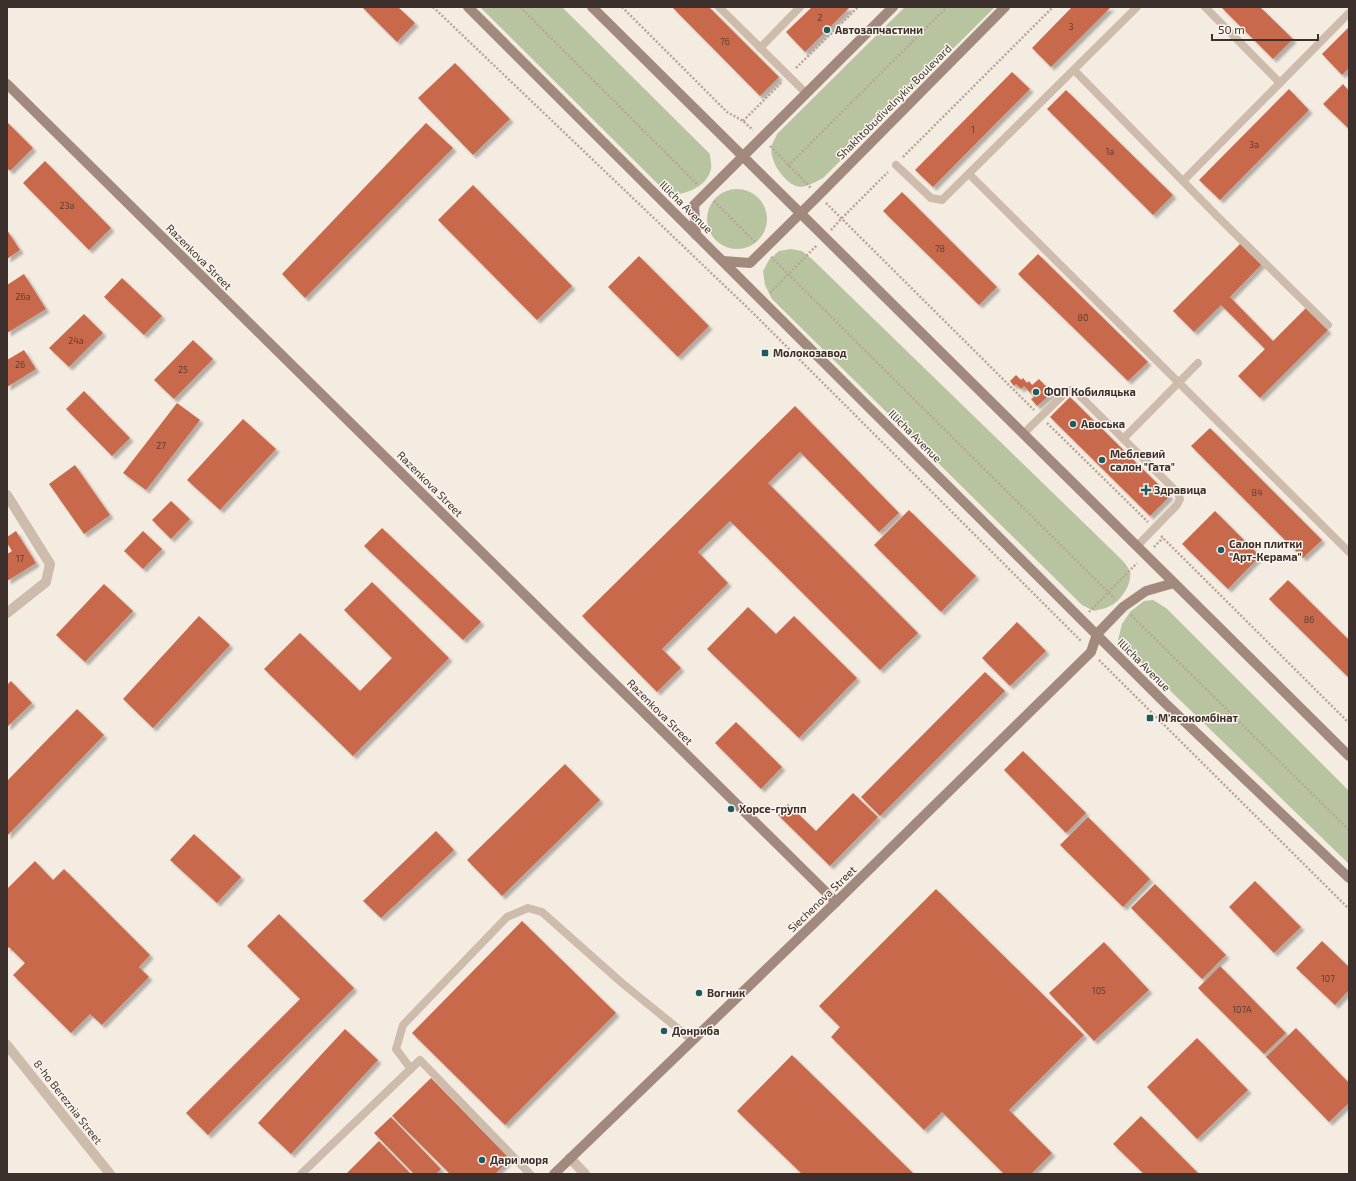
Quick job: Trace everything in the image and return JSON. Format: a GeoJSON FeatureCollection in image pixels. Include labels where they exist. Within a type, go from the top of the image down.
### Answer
{"type":"FeatureCollection","features":[{"type":"Feature","properties":{"kind":"main road","name":"Illicha Avenue"},"geometry":{"type":"LineString","coordinates":[[468,7],[1166,703],[1349,878]]}},
{"type":"Feature","properties":{"kind":"main road"},"geometry":{"type":"LineString","coordinates":[[592,7],[1174,583],[1347,751]]}},
{"type":"Feature","properties":{"kind":"main road"},"geometry":{"type":"LineString","coordinates":[[696,235],[694,205],[893,7]]}},
{"type":"Feature","properties":{"kind":"main road","name":"Shakhtobudivelnykiv Boulevard"},"geometry":{"type":"LineString","coordinates":[[722,261],[750,263],[1005,7]]}},
{"type":"Feature","properties":{"kind":"main road","name":"Razenkova Street"},"geometry":{"type":"LineString","coordinates":[[7,84],[836,902]]}},
{"type":"Feature","properties":{"kind":"main road"},"geometry":{"type":"LineString","coordinates":[[1092,652],[1097,634],[1123,607],[1146,591],[1174,583]]}},
{"type":"Feature","properties":{"kind":"main road","name":"Siechenova Street"},"geometry":{"type":"LineString","coordinates":[[554,1174],[1092,652]]}},
{"type":"Feature","properties":{"kind":"street"},"geometry":{"type":"LineString","coordinates":[[7,496],[50,564],[46,582],[7,612]]}},
{"type":"Feature","properties":{"kind":"street","name":"8-ho Bereznia Street"},"geometry":{"type":"LineString","coordinates":[[7,1045],[110,1174]]}},
{"type":"Feature","properties":{"kind":"street"},"geometry":{"type":"LineString","coordinates":[[570,1158],[585,1174]]}},
{"type":"Feature","properties":{"kind":"lane"},"geometry":{"type":"LineString","coordinates":[[719,7],[806,93]]}},
{"type":"Feature","properties":{"kind":"lane"},"geometry":{"type":"LineString","coordinates":[[760,48],[800,7]]}},
{"type":"Feature","properties":{"kind":"lane"},"geometry":{"type":"LineString","coordinates":[[896,165],[930,198],[942,200],[970,174],[1137,7]]}},
{"type":"Feature","properties":{"kind":"lane"},"geometry":{"type":"LineString","coordinates":[[1205,7],[1280,83]]}},
{"type":"Feature","properties":{"kind":"lane"},"geometry":{"type":"LineString","coordinates":[[1183,181],[1349,13]]}},
{"type":"Feature","properties":{"kind":"lane"},"geometry":{"type":"LineString","coordinates":[[1074,70],[1183,181],[1328,324]]}},
{"type":"Feature","properties":{"kind":"lane"},"geometry":{"type":"LineString","coordinates":[[970,174],[1349,552]]}},
{"type":"Feature","properties":{"kind":"lane"},"geometry":{"type":"LineString","coordinates":[[1123,439],[1198,363]]}},
{"type":"Feature","properties":{"kind":"lane"},"geometry":{"type":"LineString","coordinates":[[1023,434],[1065,393],[1070,390],[1076,393],[1178,493],[1180,499],[1177,505],[1137,546]]}},
{"type":"Feature","properties":{"kind":"lane"},"geometry":{"type":"LineString","coordinates":[[411,1069],[396,1050],[403,1025],[507,917],[528,908],[542,912],[622,984],[692,1040]]}},
{"type":"Feature","properties":{"kind":"lane"},"geometry":{"type":"LineString","coordinates":[[301,1174],[420,1060],[530,1174]]}},
{"type":"Feature","properties":{"kind":"path"},"geometry":{"type":"LineString","coordinates":[[433,7],[751,311],[1349,909]]}},
{"type":"Feature","properties":{"kind":"path"},"geometry":{"type":"LineString","coordinates":[[520,7],[763,250],[1349,830]]}},
{"type":"Feature","properties":{"kind":"path"},"geometry":{"type":"LineString","coordinates":[[622,7],[727,112],[744,121],[840,219],[1041,416],[1349,723]]}},
{"type":"Feature","properties":{"kind":"path"},"geometry":{"type":"LineString","coordinates":[[744,121],[858,7]]}},
{"type":"Feature","properties":{"kind":"path"},"geometry":{"type":"LineString","coordinates":[[788,166],[947,7]]}},
{"type":"Feature","properties":{"kind":"path"},"geometry":{"type":"LineString","coordinates":[[751,311],[789,275],[840,219],[1054,7]]}},
{"type":"Feature","properties":{"kind":"path"},"geometry":{"type":"LineString","coordinates":[[1082,619],[1163,538]]}},
{"type":"Feature","properties":{"kind":"green space"},"geometry":{"type":"Polygon","coordinates":[[[480,7],[562,7],[710,154],[711,169],[705,181],[688,192],[669,195],[480,7]]]}},
{"type":"Feature","properties":{"kind":"green space"},"geometry":{"type":"Polygon","coordinates":[[[905,7],[995,7],[823,178],[803,187],[796,186],[791,183],[782,175],[772,157],[772,145],[777,134],[905,7]]]}},
{"type":"Feature","properties":{"kind":"green space"},"geometry":{"type":"Polygon","coordinates":[[[731,189],[743,189],[754,194],[762,202],[767,213],[765,231],[754,244],[743,249],[731,249],[720,244],[712,236],[707,225],[707,213],[712,202],[720,194],[731,189]]]}},
{"type":"Feature","properties":{"kind":"green space"},"geometry":{"type":"Polygon","coordinates":[[[791,249],[802,251],[813,260],[1122,560],[1129,569],[1130,581],[1124,593],[1113,605],[1094,611],[1082,605],[772,299],[765,285],[763,271],[769,260],[779,251],[791,249]]]}},
{"type":"Feature","properties":{"kind":"green space"},"geometry":{"type":"Polygon","coordinates":[[[1153,600],[1166,608],[1349,791],[1349,864],[1118,640],[1122,624],[1130,612],[1144,601],[1153,600]]]}},
{"type":"Feature","properties":{"kind":"building"},"geometry":{"type":"Polygon","coordinates":[[[362,7],[398,7],[415,23],[397,42],[362,7]]]}},
{"type":"Feature","properties":{"kind":"building"},"geometry":{"type":"Polygon","coordinates":[[[672,7],[709,7],[779,77],[760,96],[672,7]]]}},
{"type":"Feature","properties":{"kind":"building"},"geometry":{"type":"Polygon","coordinates":[[[812,7],[850,7],[805,52],[786,32],[812,7]]]}},
{"type":"Feature","properties":{"kind":"building"},"geometry":{"type":"Polygon","coordinates":[[[1072,7],[1111,7],[1051,67],[1032,48],[1072,7]]]}},
{"type":"Feature","properties":{"kind":"building"},"geometry":{"type":"Polygon","coordinates":[[[1221,7],[1260,7],[1293,39],[1273,59],[1221,7]]]}},
{"type":"Feature","properties":{"kind":"building"},"geometry":{"type":"Polygon","coordinates":[[[1349,27],[1349,68],[1342,75],[1322,54],[1349,27]]]}},
{"type":"Feature","properties":{"kind":"building"},"geometry":{"type":"Polygon","coordinates":[[[455,63],[510,119],[473,155],[418,98],[455,63]]]}},
{"type":"Feature","properties":{"kind":"building"},"geometry":{"type":"Polygon","coordinates":[[[1012,72],[1030,89],[933,187],[915,170],[1012,72]]]}},
{"type":"Feature","properties":{"kind":"building"},"geometry":{"type":"Polygon","coordinates":[[[1343,84],[1349,91],[1349,129],[1323,104],[1343,84]]]}},
{"type":"Feature","properties":{"kind":"building"},"geometry":{"type":"Polygon","coordinates":[[[1289,89],[1309,110],[1220,200],[1199,180],[1289,89]]]}},
{"type":"Feature","properties":{"kind":"building"},"geometry":{"type":"Polygon","coordinates":[[[1066,90],[1173,195],[1153,215],[1047,109],[1066,90]]]}},
{"type":"Feature","properties":{"kind":"building"},"geometry":{"type":"Polygon","coordinates":[[[7,122],[33,148],[10,171],[7,168],[7,122]]]}},
{"type":"Feature","properties":{"kind":"building"},"geometry":{"type":"Polygon","coordinates":[[[426,123],[453,148],[305,298],[282,274],[426,123]]]}},
{"type":"Feature","properties":{"kind":"building"},"geometry":{"type":"Polygon","coordinates":[[[45,161],[111,228],[89,250],[23,183],[45,161]]]}},
{"type":"Feature","properties":{"kind":"building"},"geometry":{"type":"Polygon","coordinates":[[[473,185],[572,286],[537,320],[438,220],[473,185]]]}},
{"type":"Feature","properties":{"kind":"building"},"geometry":{"type":"Polygon","coordinates":[[[902,192],[997,287],[979,305],[883,211],[902,192]]]}},
{"type":"Feature","properties":{"kind":"building"},"geometry":{"type":"Polygon","coordinates":[[[7,230],[20,250],[7,259],[7,230]]]}},
{"type":"Feature","properties":{"kind":"building"},"geometry":{"type":"Polygon","coordinates":[[[1241,243],[1262,264],[1230,297],[1273,341],[1306,308],[1328,330],[1260,398],[1238,376],[1265,349],[1221,305],[1194,332],[1173,311],[1241,243]]]}},
{"type":"Feature","properties":{"kind":"building"},"geometry":{"type":"Polygon","coordinates":[[[1038,254],[1148,362],[1128,381],[1018,274],[1038,254]]]}},
{"type":"Feature","properties":{"kind":"building"},"geometry":{"type":"Polygon","coordinates":[[[639,256],[709,326],[678,357],[608,287],[639,256]]]}},
{"type":"Feature","properties":{"kind":"building"},"geometry":{"type":"Polygon","coordinates":[[[24,274],[46,309],[7,333],[7,285],[24,274]]]}},
{"type":"Feature","properties":{"kind":"building"},"geometry":{"type":"Polygon","coordinates":[[[122,278],[162,316],[144,335],[104,297],[122,278]]]}},
{"type":"Feature","properties":{"kind":"building"},"geometry":{"type":"Polygon","coordinates":[[[84,314],[103,333],[69,367],[49,348],[84,314]]]}},
{"type":"Feature","properties":{"kind":"building"},"geometry":{"type":"Polygon","coordinates":[[[193,340],[213,359],[174,399],[154,380],[193,340]]]}},
{"type":"Feature","properties":{"kind":"building"},"geometry":{"type":"Polygon","coordinates":[[[24,350],[36,369],[7,387],[7,360],[24,350]]]}},
{"type":"Feature","properties":{"kind":"building"},"geometry":{"type":"Polygon","coordinates":[[[1016,375],[1021,380],[1023,378],[1027,383],[1029,381],[1032,385],[1039,379],[1052,393],[1037,406],[1031,399],[1034,397],[1024,386],[1021,389],[1016,384],[1014,386],[1010,381],[1016,375]]]}},
{"type":"Feature","properties":{"kind":"building"},"geometry":{"type":"Polygon","coordinates":[[[84,391],[130,438],[112,456],[66,409],[84,391]]]}},
{"type":"Feature","properties":{"kind":"building"},"geometry":{"type":"Polygon","coordinates":[[[1070,397],[1170,496],[1150,516],[1050,417],[1070,397]]]}},
{"type":"Feature","properties":{"kind":"building"},"geometry":{"type":"Polygon","coordinates":[[[177,403],[200,420],[146,490],[123,473],[177,403]]]}},
{"type":"Feature","properties":{"kind":"building"},"geometry":{"type":"Polygon","coordinates":[[[795,406],[899,513],[879,532],[800,452],[768,483],[918,633],[880,670],[730,521],[698,552],[728,583],[662,649],[681,668],[657,692],[582,616],[795,406]]]}},
{"type":"Feature","properties":{"kind":"building"},"geometry":{"type":"Polygon","coordinates":[[[243,419],[276,449],[220,510],[187,480],[243,419]]]}},
{"type":"Feature","properties":{"kind":"building"},"geometry":{"type":"Polygon","coordinates":[[[1210,428],[1322,540],[1303,558],[1191,446],[1210,428]]]}},
{"type":"Feature","properties":{"kind":"building"},"geometry":{"type":"Polygon","coordinates":[[[75,465],[110,515],[84,534],[49,484],[75,465]]]}},
{"type":"Feature","properties":{"kind":"building"},"geometry":{"type":"Polygon","coordinates":[[[171,501],[190,519],[171,539],[152,520],[171,501]]]}},
{"type":"Feature","properties":{"kind":"building"},"geometry":{"type":"Polygon","coordinates":[[[909,510],[976,576],[941,612],[874,545],[909,510]]]}},
{"type":"Feature","properties":{"kind":"building","name":"Салон плитки \"Арт-Керама\""},"geometry":{"type":"Polygon","coordinates":[[[1215,511],[1260,556],[1228,589],[1182,544],[1215,511]]]}},
{"type":"Feature","properties":{"kind":"building"},"geometry":{"type":"Polygon","coordinates":[[[382,528],[481,622],[463,640],[364,546],[382,528]]]}},
{"type":"Feature","properties":{"kind":"building"},"geometry":{"type":"Polygon","coordinates":[[[16,531],[36,563],[7,581],[7,554],[12,551],[7,543],[7,537],[16,531]]]}},
{"type":"Feature","properties":{"kind":"building"},"geometry":{"type":"Polygon","coordinates":[[[143,531],[162,549],[143,569],[124,551],[143,531]]]}},
{"type":"Feature","properties":{"kind":"building"},"geometry":{"type":"Polygon","coordinates":[[[1288,580],[1349,640],[1349,678],[1269,599],[1288,580]]]}},
{"type":"Feature","properties":{"kind":"building"},"geometry":{"type":"Polygon","coordinates":[[[372,582],[449,658],[353,756],[264,669],[300,633],[360,691],[392,658],[344,610],[372,582]]]}},
{"type":"Feature","properties":{"kind":"building"},"geometry":{"type":"Polygon","coordinates":[[[104,584],[133,611],[85,662],[56,635],[104,584]]]}},
{"type":"Feature","properties":{"kind":"building"},"geometry":{"type":"Polygon","coordinates":[[[748,607],[776,634],[794,616],[857,678],[799,738],[707,649],[748,607]]]}},
{"type":"Feature","properties":{"kind":"building"},"geometry":{"type":"Polygon","coordinates":[[[199,616],[230,645],[153,728],[123,699],[199,616]]]}},
{"type":"Feature","properties":{"kind":"building"},"geometry":{"type":"Polygon","coordinates":[[[1017,622],[1046,651],[1010,686],[982,658],[1017,622]]]}},
{"type":"Feature","properties":{"kind":"building"},"geometry":{"type":"Polygon","coordinates":[[[985,672],[1005,691],[880,816],[861,797],[985,672]]]}},
{"type":"Feature","properties":{"kind":"building"},"geometry":{"type":"Polygon","coordinates":[[[11,681],[32,703],[7,727],[7,685],[11,681]]]}},
{"type":"Feature","properties":{"kind":"building"},"geometry":{"type":"Polygon","coordinates":[[[77,709],[104,735],[7,836],[7,781],[77,709]]]}},
{"type":"Feature","properties":{"kind":"building"},"geometry":{"type":"Polygon","coordinates":[[[736,722],[782,767],[761,789],[715,743],[736,722]]]}},
{"type":"Feature","properties":{"kind":"building"},"geometry":{"type":"Polygon","coordinates":[[[1023,751],[1086,813],[1066,833],[1004,770],[1023,751]]]}},
{"type":"Feature","properties":{"kind":"building"},"geometry":{"type":"Polygon","coordinates":[[[565,764],[600,800],[502,896],[467,860],[565,764]]]}},
{"type":"Feature","properties":{"kind":"building"},"geometry":{"type":"Polygon","coordinates":[[[853,793],[878,817],[830,866],[778,815],[788,804],[816,831],[853,793]]]}},
{"type":"Feature","properties":{"kind":"building"},"geometry":{"type":"Polygon","coordinates":[[[1088,817],[1150,879],[1123,907],[1060,845],[1088,817]]]}},
{"type":"Feature","properties":{"kind":"building"},"geometry":{"type":"Polygon","coordinates":[[[436,831],[454,850],[381,918],[363,901],[436,831]]]}},
{"type":"Feature","properties":{"kind":"building"},"geometry":{"type":"Polygon","coordinates":[[[194,834],[241,877],[217,903],[170,860],[194,834]]]}},
{"type":"Feature","properties":{"kind":"building"},"geometry":{"type":"Polygon","coordinates":[[[35,861],[53,880],[64,869],[150,955],[139,967],[149,977],[102,1025],[90,1014],[71,1033],[13,975],[25,963],[9,947],[7,949],[7,889],[35,861]]]}},
{"type":"Feature","properties":{"kind":"building"},"geometry":{"type":"Polygon","coordinates":[[[1255,881],[1301,927],[1274,953],[1229,907],[1255,881]]]}},
{"type":"Feature","properties":{"kind":"building"},"geometry":{"type":"Polygon","coordinates":[[[1155,884],[1226,955],[1202,979],[1131,908],[1155,884]]]}},
{"type":"Feature","properties":{"kind":"building"},"geometry":{"type":"Polygon","coordinates":[[[936,889],[1084,1035],[1009,1110],[1052,1153],[1031,1174],[1004,1174],[942,1112],[924,1130],[831,1037],[840,1027],[819,1006],[936,889]]]}},
{"type":"Feature","properties":{"kind":"building"},"geometry":{"type":"Polygon","coordinates":[[[279,914],[354,988],[208,1135],[186,1113],[300,999],[247,946],[279,914]]]}},
{"type":"Feature","properties":{"kind":"building"},"geometry":{"type":"Polygon","coordinates":[[[522,921],[616,1013],[505,1125],[412,1033],[522,921]]]}},
{"type":"Feature","properties":{"kind":"building"},"geometry":{"type":"Polygon","coordinates":[[[1322,941],[1349,967],[1349,990],[1335,1005],[1296,968],[1322,941]]]}},
{"type":"Feature","properties":{"kind":"building"},"geometry":{"type":"Polygon","coordinates":[[[1104,942],[1149,990],[1094,1041],[1049,993],[1104,942]]]}},
{"type":"Feature","properties":{"kind":"building"},"geometry":{"type":"Polygon","coordinates":[[[1220,966],[1286,1033],[1264,1054],[1198,988],[1220,966]]]}},
{"type":"Feature","properties":{"kind":"building"},"geometry":{"type":"Polygon","coordinates":[[[1296,1028],[1349,1083],[1349,1103],[1329,1122],[1266,1057],[1296,1028]]]}},
{"type":"Feature","properties":{"kind":"building"},"geometry":{"type":"Polygon","coordinates":[[[345,1029],[378,1060],[291,1154],[258,1123],[345,1029]]]}},
{"type":"Feature","properties":{"kind":"building"},"geometry":{"type":"Polygon","coordinates":[[[1197,1038],[1248,1090],[1197,1139],[1147,1087],[1197,1038]]]}},
{"type":"Feature","properties":{"kind":"building"},"geometry":{"type":"Polygon","coordinates":[[[792,1055],[914,1174],[802,1174],[737,1111],[792,1055]]]}},
{"type":"Feature","properties":{"kind":"building"},"geometry":{"type":"Polygon","coordinates":[[[431,1078],[510,1159],[495,1174],[450,1174],[392,1116],[431,1078]]]}},
{"type":"Feature","properties":{"kind":"building"},"geometry":{"type":"Polygon","coordinates":[[[1141,1116],[1199,1174],[1144,1174],[1113,1144],[1141,1116]]]}},
{"type":"Feature","properties":{"kind":"building"},"geometry":{"type":"Polygon","coordinates":[[[391,1117],[441,1169],[436,1174],[414,1174],[374,1133],[391,1117]]]}},
{"type":"Feature","properties":{"kind":"building"},"geometry":{"type":"Polygon","coordinates":[[[379,1141],[411,1174],[346,1174],[379,1141]]]}},
{"type":"Feature","properties":{"kind":"place","name":"Автозапчастини"},"geometry":{"type":"Point","coordinates":[827,30]}},
{"type":"Feature","properties":{"kind":"place","name":"Молокозавод"},"geometry":{"type":"Point","coordinates":[765,353]}},
{"type":"Feature","properties":{"kind":"place","name":"ФОП Кобиляцька"},"geometry":{"type":"Point","coordinates":[1036,392]}},
{"type":"Feature","properties":{"kind":"place","name":"Авоська"},"geometry":{"type":"Point","coordinates":[1073,424]}},
{"type":"Feature","properties":{"kind":"place","name":"Меблевий салон \"Гата\""},"geometry":{"type":"Point","coordinates":[1102,460]}},
{"type":"Feature","properties":{"kind":"place","name":"Здравица"},"geometry":{"type":"Point","coordinates":[1146,490]}},
{"type":"Feature","properties":{"kind":"place","name":"Салон плитки \"Арт-Керама\""},"geometry":{"type":"Point","coordinates":[1221,550]}},
{"type":"Feature","properties":{"kind":"place","name":"М'ясокомбінат"},"geometry":{"type":"Point","coordinates":[1150,718]}},
{"type":"Feature","properties":{"kind":"place","name":"Хорсе-групп"},"geometry":{"type":"Point","coordinates":[731,809]}},
{"type":"Feature","properties":{"kind":"place","name":"Вогник"},"geometry":{"type":"Point","coordinates":[699,993]}},
{"type":"Feature","properties":{"kind":"place","name":"Донриба"},"geometry":{"type":"Point","coordinates":[664,1031]}},
{"type":"Feature","properties":{"kind":"place","name":"Дари моря"},"geometry":{"type":"Point","coordinates":[482,1160]}}]}
